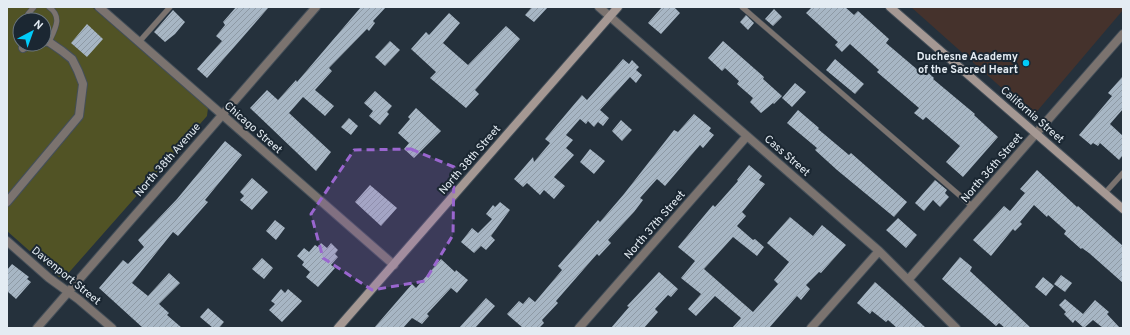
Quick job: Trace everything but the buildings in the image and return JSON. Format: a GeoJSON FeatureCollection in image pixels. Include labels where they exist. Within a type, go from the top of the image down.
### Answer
{"type":"FeatureCollection","features":[{"type":"Feature","properties":{"kind":"street","name":"Chicago Street"},"geometry":{"type":"LineString","coordinates":[[99,7],[394,265]]}},
{"type":"Feature","properties":{"kind":"street","name":"North 38th Avenue"},"geometry":{"type":"LineString","coordinates":[[37,328],[316,7]]}},
{"type":"Feature","properties":{"kind":"street","name":"Cass Street"},"geometry":{"type":"LineString","coordinates":[[599,7],[879,251],[952,327]]}},
{"type":"Feature","properties":{"kind":"street","name":"North 38th Street"},"geometry":{"type":"LineString","coordinates":[[338,328],[618,7]]}},
{"type":"Feature","properties":{"kind":"street","name":"California Street"},"geometry":{"type":"LineString","coordinates":[[890,7],[1123,209]]}},
{"type":"Feature","properties":{"kind":"street","name":"North 36th Street"},"geometry":{"type":"LineString","coordinates":[[908,280],[1123,34]]}},
{"type":"Feature","properties":{"kind":"street"},"geometry":{"type":"LineString","coordinates":[[7,202],[80,116],[83,84],[78,71],[72,59],[52,46]]}},
{"type":"Feature","properties":{"kind":"street","name":"North 37th Street"},"geometry":{"type":"LineString","coordinates":[[579,328],[747,136]]}},
{"type":"Feature","properties":{"kind":"street","name":"Davenport Street"},"geometry":{"type":"LineString","coordinates":[[7,241],[49,278],[112,328]]}},
{"type":"Feature","properties":{"kind":"street"},"geometry":{"type":"LineString","coordinates":[[811,328],[879,251]]}},
{"type":"Feature","properties":{"kind":"lane"},"geometry":{"type":"LineString","coordinates":[[49,7],[54,10],[58,20],[57,25],[52,33]]}},
{"type":"Feature","properties":{"kind":"lane"},"geometry":{"type":"LineString","coordinates":[[139,42],[170,7]]}},
{"type":"Feature","properties":{"kind":"lane"},"geometry":{"type":"LineString","coordinates":[[742,7],[973,207]]}},
{"type":"Feature","properties":{"kind":"lane"},"geometry":{"type":"LineString","coordinates":[[1105,193],[1123,173]]}},
{"type":"Feature","properties":{"kind":"highlighted area"},"geometry":{"type":"Polygon","coordinates":[[[411,149],[454,167],[453,235],[425,281],[372,290],[323,258],[311,214],[354,150],[411,149]]]}},
{"type":"Feature","properties":{"kind":"shaded area","name":"Duchesne Academy of the Sacred Heart"},"geometry":{"type":"Polygon","coordinates":[[[911,7],[1123,7],[1123,10],[1033,116],[911,7]]]}},
{"type":"Feature","properties":{"kind":"green space"},"geometry":{"type":"Polygon","coordinates":[[[7,7],[92,7],[208,108],[207,116],[65,277],[59,277],[7,231],[7,7]]]}},
{"type":"Feature","properties":{"kind":"place","name":"Duchesne Academy of the Sacred Heart"},"geometry":{"type":"Point","coordinates":[1026,63]}}]}
